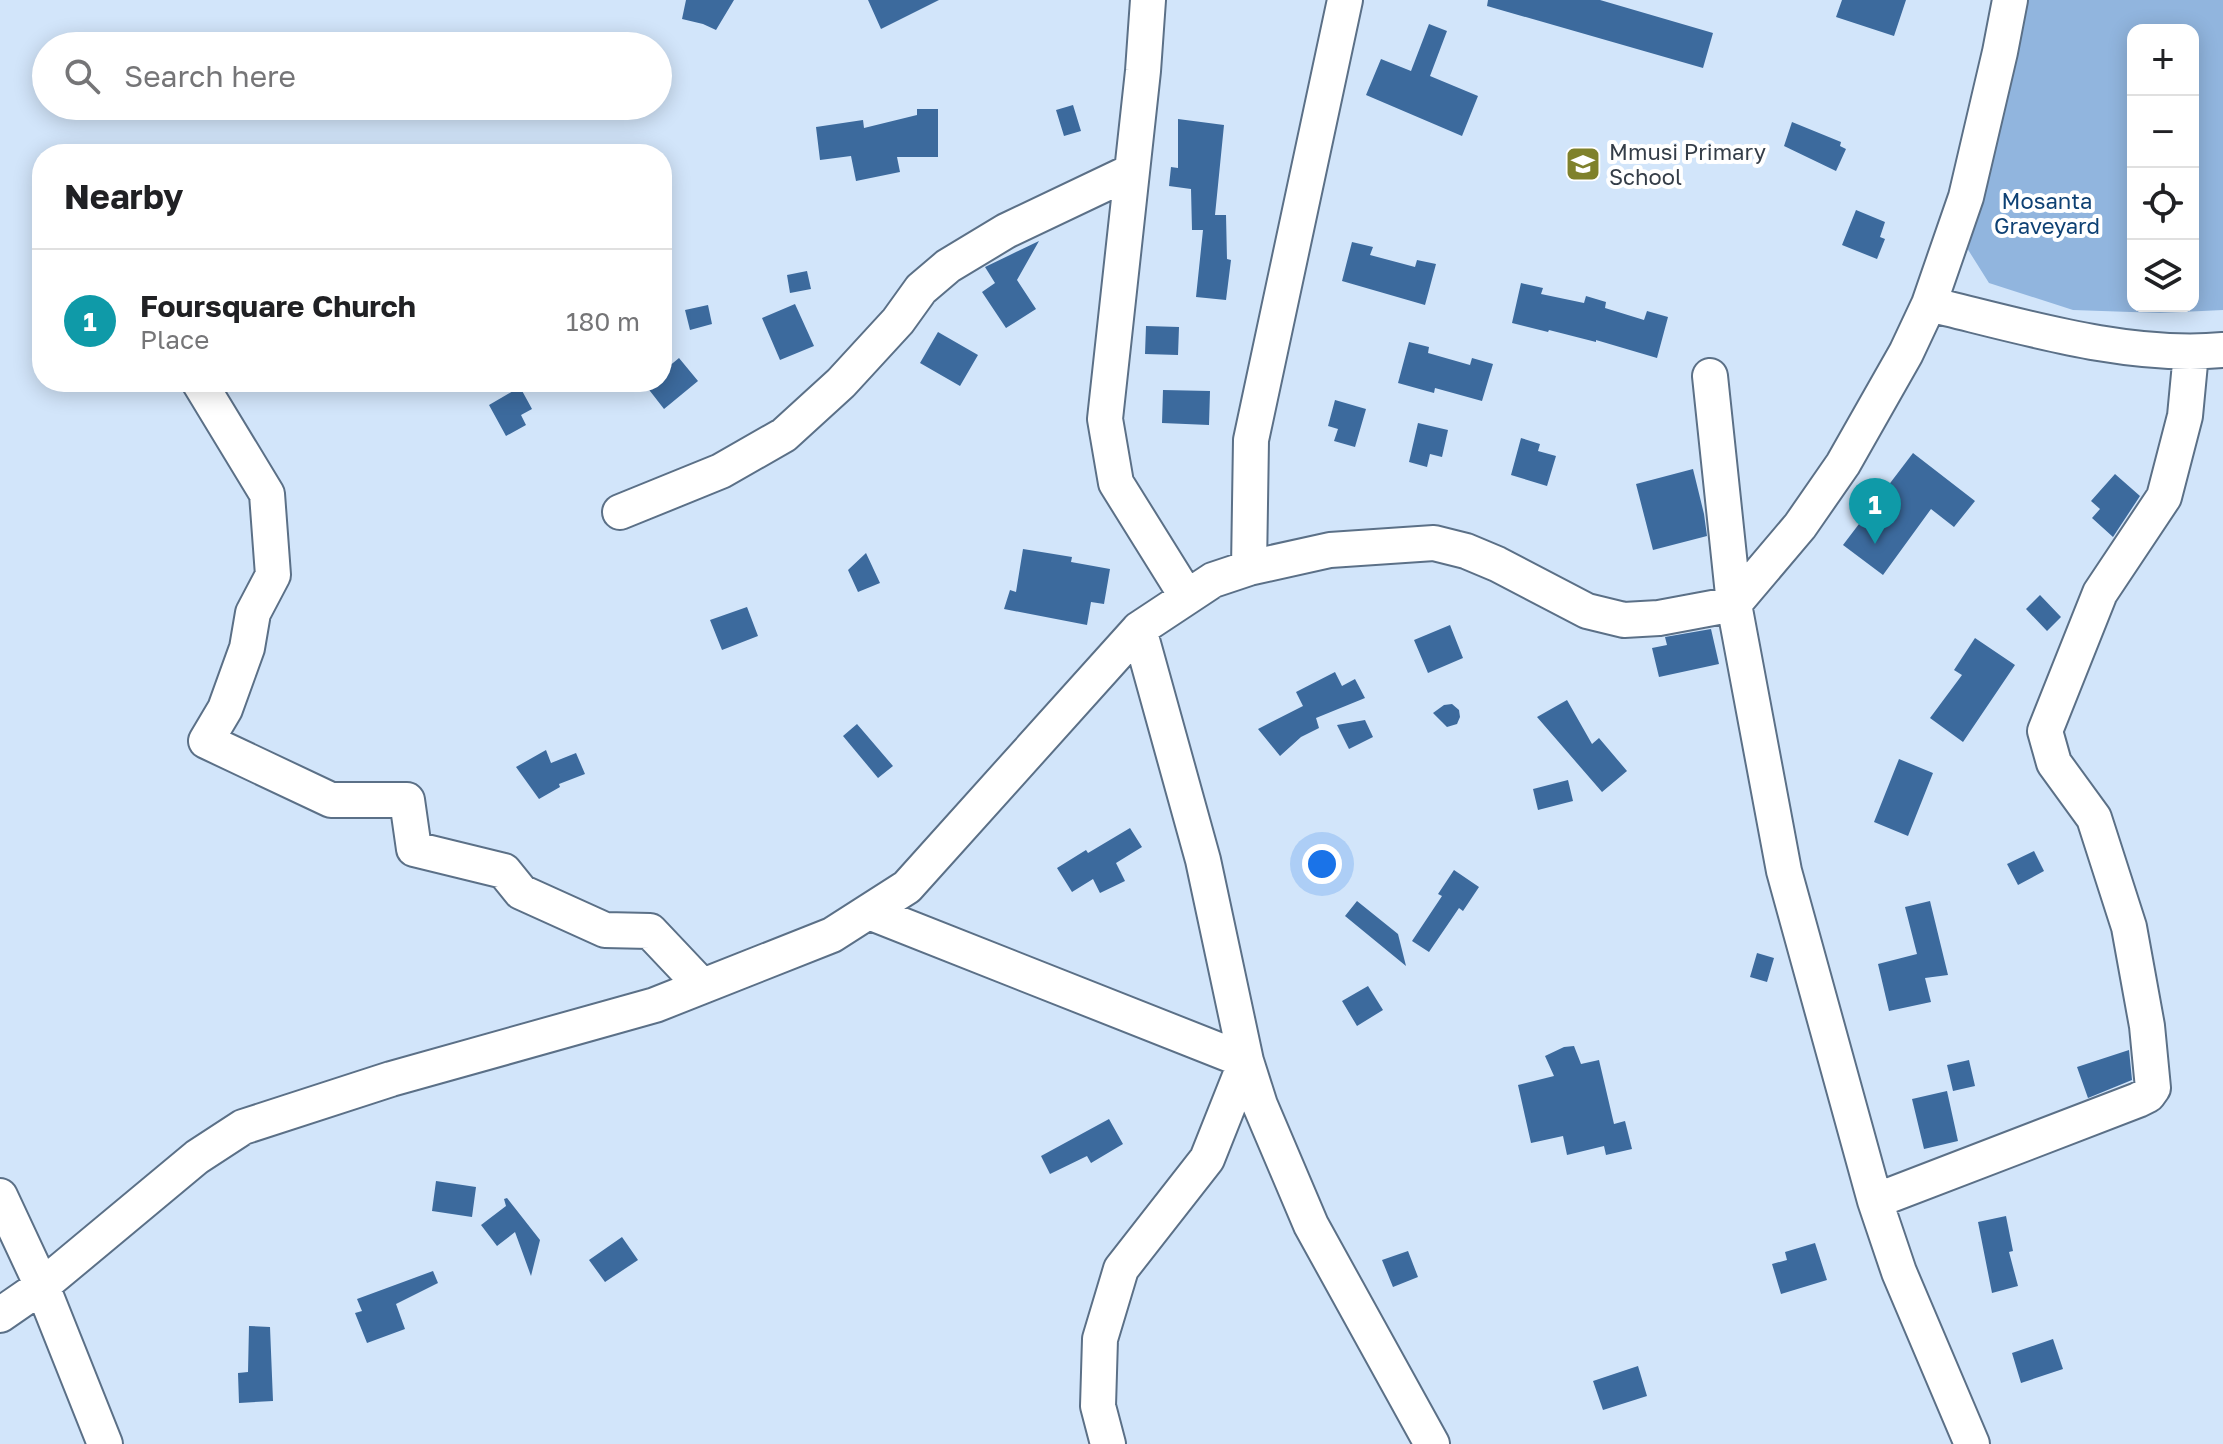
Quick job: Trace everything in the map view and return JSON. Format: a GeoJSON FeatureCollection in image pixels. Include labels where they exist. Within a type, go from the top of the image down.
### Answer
{"type":"FeatureCollection","features":[{"type":"Feature","properties":{"kind":"street"},"geometry":{"type":"LineString","coordinates":[[1148,0],[1105,419],[1116,483],[1187,597]]}},
{"type":"Feature","properties":{"kind":"street"},"geometry":{"type":"LineString","coordinates":[[1249,568],[1251,440],[1345,0]]}},
{"type":"Feature","properties":{"kind":"street"},"geometry":{"type":"LineString","coordinates":[[0,1315],[42,1286],[197,1157],[243,1127],[391,1079],[655,1005],[832,935],[907,887],[1139,629],[1213,580],[1249,568],[1330,550],[1434,543],[1466,551],[1497,564],[1587,611],[1624,620],[1659,618],[1734,604],[1800,526],[1843,464],[1906,353],[1929,304],[1966,197],[2010,0]]}},
{"type":"Feature","properties":{"kind":"street"},"geometry":{"type":"LineString","coordinates":[[620,512],[721,471],[784,435],[841,383],[898,321],[921,289],[948,266],[1006,231],[1130,172]]}},
{"type":"Feature","properties":{"kind":"street"},"geometry":{"type":"LineString","coordinates":[[1875,1201],[2138,1100],[2153,1088],[2147,1026],[2129,927],[2094,818],[2054,763],[2045,731],[2100,593],[2164,497],[2185,416],[2207,351],[2077,339],[1929,304]]}},
{"type":"Feature","properties":{"kind":"street"},"geometry":{"type":"LineString","coordinates":[[1710,376],[1734,604],[1784,871],[1875,1201],[1899,1272],[1972,1444]]}},
{"type":"Feature","properties":{"kind":"street"},"geometry":{"type":"LineString","coordinates":[[205,392],[267,494],[273,575],[253,613],[247,648],[225,709],[206,741],[331,800],[407,800],[414,849],[504,871],[521,892],[605,930],[650,931],[702,986]]}},
{"type":"Feature","properties":{"kind":"street"},"geometry":{"type":"LineString","coordinates":[[1139,629],[1203,860],[1246,1061],[1260,1105],[1311,1225],[1432,1444]]}},
{"type":"Feature","properties":{"kind":"street"},"geometry":{"type":"LineString","coordinates":[[869,912],[1246,1061]]}},
{"type":"Feature","properties":{"kind":"street"},"geometry":{"type":"LineString","coordinates":[[1108,1444],[1098,1406],[1100,1339],[1121,1269],[1207,1159],[1246,1061]]}},
{"type":"Feature","properties":{"kind":"street"},"geometry":{"type":"LineString","coordinates":[[0,1196],[42,1286],[105,1444]]}},
{"type":"Feature","properties":{"kind":"green space","name":"Mosanta Graveyard"},"geometry":{"type":"Polygon","coordinates":[[[2012,0],[2223,0],[2223,310],[2199,311],[2199,24],[2127,24],[2127,312],[2073,310],[1989,283],[1955,229],[2012,0]]]}},
{"type":"Feature","properties":{"kind":"building"},"geometry":{"type":"Polygon","coordinates":[[[686,0],[734,0],[716,30],[682,19],[686,0]]]}},
{"type":"Feature","properties":{"kind":"building"},"geometry":{"type":"Polygon","coordinates":[[[868,0],[939,0],[881,29],[868,0]]]}},
{"type":"Feature","properties":{"kind":"building"},"geometry":{"type":"Polygon","coordinates":[[[1488,0],[1600,0],[1713,33],[1703,68],[1487,6],[1488,0]]]}},
{"type":"Feature","properties":{"kind":"building"},"geometry":{"type":"Polygon","coordinates":[[[1842,0],[1906,0],[1894,36],[1836,17],[1842,0]]]}},
{"type":"Feature","properties":{"kind":"building"},"geometry":{"type":"Polygon","coordinates":[[[1429,24],[1447,31],[1430,76],[1478,96],[1462,136],[1366,95],[1381,59],[1411,71],[1429,24]]]}},
{"type":"Feature","properties":{"kind":"building"},"geometry":{"type":"Polygon","coordinates":[[[1073,105],[1081,131],[1064,136],[1056,110],[1073,105]]]}},
{"type":"Feature","properties":{"kind":"building"},"geometry":{"type":"Polygon","coordinates":[[[917,109],[938,109],[938,157],[897,157],[900,172],[856,181],[851,156],[820,160],[816,127],[863,120],[864,128],[917,115],[917,109]]]}},
{"type":"Feature","properties":{"kind":"building"},"geometry":{"type":"Polygon","coordinates":[[[1178,119],[1224,125],[1215,215],[1226,215],[1227,259],[1231,260],[1226,300],[1196,297],[1203,230],[1192,230],[1191,189],[1169,186],[1171,167],[1178,168],[1178,119]]]}},
{"type":"Feature","properties":{"kind":"building"},"geometry":{"type":"Polygon","coordinates":[[[1792,122],[1841,142],[1840,146],[1846,149],[1836,171],[1784,146],[1792,122]]]}},
{"type":"Feature","properties":{"kind":"building"},"geometry":{"type":"Polygon","coordinates":[[[1856,210],[1885,222],[1880,237],[1885,239],[1877,259],[1842,245],[1856,210]]]}},
{"type":"Feature","properties":{"kind":"building"},"geometry":{"type":"Polygon","coordinates":[[[1039,241],[1017,280],[1036,309],[1006,328],[982,292],[995,283],[985,267],[1039,241]]]}},
{"type":"Feature","properties":{"kind":"building"},"geometry":{"type":"Polygon","coordinates":[[[1352,242],[1373,247],[1370,255],[1415,267],[1417,260],[1436,264],[1425,305],[1342,281],[1352,242]]]}},
{"type":"Feature","properties":{"kind":"building"},"geometry":{"type":"Polygon","coordinates":[[[807,271],[811,289],[790,293],[787,275],[807,271]]]}},
{"type":"Feature","properties":{"kind":"building"},"geometry":{"type":"Polygon","coordinates":[[[1521,283],[1543,288],[1541,294],[1584,303],[1586,296],[1606,302],[1605,308],[1644,320],[1647,311],[1668,317],[1657,358],[1596,340],[1512,323],[1521,283]]]}},
{"type":"Feature","properties":{"kind":"building"},"geometry":{"type":"Polygon","coordinates":[[[795,304],[814,346],[780,360],[762,318],[795,304]]]}},
{"type":"Feature","properties":{"kind":"building"},"geometry":{"type":"Polygon","coordinates":[[[708,305],[712,324],[690,330],[685,310],[708,305]]]}},
{"type":"Feature","properties":{"kind":"building"},"geometry":{"type":"Polygon","coordinates":[[[1146,326],[1179,327],[1178,355],[1145,354],[1146,326]]]}},
{"type":"Feature","properties":{"kind":"building"},"geometry":{"type":"Polygon","coordinates":[[[938,332],[978,355],[960,386],[920,363],[938,332]]]}},
{"type":"Feature","properties":{"kind":"building"},"geometry":{"type":"Polygon","coordinates":[[[1409,342],[1429,347],[1428,353],[1470,365],[1472,358],[1493,364],[1482,401],[1435,388],[1434,393],[1398,383],[1409,342]]]}},
{"type":"Feature","properties":{"kind":"building"},"geometry":{"type":"Polygon","coordinates":[[[679,358],[698,381],[664,409],[651,392],[672,392],[672,364],[679,358]]]}},
{"type":"Feature","properties":{"kind":"building"},"geometry":{"type":"Polygon","coordinates":[[[1163,390],[1210,391],[1209,425],[1162,423],[1163,390]]]}},
{"type":"Feature","properties":{"kind":"building"},"geometry":{"type":"Polygon","coordinates":[[[511,392],[523,392],[532,409],[521,415],[526,425],[506,436],[489,405],[511,392]]]}},
{"type":"Feature","properties":{"kind":"building"},"geometry":{"type":"Polygon","coordinates":[[[1335,400],[1366,409],[1355,447],[1334,441],[1338,429],[1328,426],[1335,400]]]}},
{"type":"Feature","properties":{"kind":"building"},"geometry":{"type":"Polygon","coordinates":[[[1418,423],[1448,430],[1442,457],[1430,454],[1427,467],[1409,462],[1418,423]]]}},
{"type":"Feature","properties":{"kind":"building"},"geometry":{"type":"Polygon","coordinates":[[[1521,438],[1540,444],[1538,451],[1556,456],[1547,486],[1511,475],[1521,438]]]}},
{"type":"Feature","properties":{"kind":"building"},"geometry":{"type":"Polygon","coordinates":[[[1913,453],[1975,501],[1954,527],[1931,509],[1883,575],[1843,545],[1913,453]]]}},
{"type":"Feature","properties":{"kind":"building"},"geometry":{"type":"Polygon","coordinates":[[[1693,469],[1707,536],[1653,550],[1636,484],[1693,469]]]}},
{"type":"Feature","properties":{"kind":"building"},"geometry":{"type":"Polygon","coordinates":[[[2115,474],[2140,496],[2113,537],[2092,518],[2100,509],[2091,501],[2115,474]]]}},
{"type":"Feature","properties":{"kind":"building"},"geometry":{"type":"Polygon","coordinates":[[[1023,549],[1072,557],[1071,562],[1110,569],[1104,604],[1091,602],[1087,625],[1004,609],[1010,590],[1016,592],[1023,549]]]}},
{"type":"Feature","properties":{"kind":"building"},"geometry":{"type":"Polygon","coordinates":[[[866,553],[880,583],[858,592],[848,570],[866,553]]]}},
{"type":"Feature","properties":{"kind":"building"},"geometry":{"type":"Polygon","coordinates":[[[2040,595],[2061,617],[2047,631],[2026,609],[2040,595]]]}},
{"type":"Feature","properties":{"kind":"building"},"geometry":{"type":"Polygon","coordinates":[[[747,607],[758,636],[722,650],[710,620],[747,607]]]}},
{"type":"Feature","properties":{"kind":"building"},"geometry":{"type":"Polygon","coordinates":[[[1450,625],[1463,658],[1428,673],[1414,640],[1450,625]]]}},
{"type":"Feature","properties":{"kind":"building"},"geometry":{"type":"Polygon","coordinates":[[[1711,629],[1719,664],[1659,677],[1652,648],[1667,645],[1665,637],[1711,629]]]}},
{"type":"Feature","properties":{"kind":"building"},"geometry":{"type":"Polygon","coordinates":[[[1975,638],[2015,665],[1963,742],[1930,718],[1962,675],[1954,670],[1975,638]]]}},
{"type":"Feature","properties":{"kind":"building"},"geometry":{"type":"Polygon","coordinates":[[[1335,672],[1342,686],[1355,679],[1365,698],[1316,718],[1319,728],[1301,737],[1280,756],[1258,729],[1303,706],[1296,692],[1335,672]]]}},
{"type":"Feature","properties":{"kind":"building"},"geometry":{"type":"Polygon","coordinates":[[[1567,700],[1592,744],[1599,738],[1627,771],[1602,792],[1537,717],[1567,700]]]}},
{"type":"Feature","properties":{"kind":"building"},"geometry":{"type":"Polygon","coordinates":[[[1452,704],[1459,710],[1460,717],[1457,724],[1447,727],[1433,713],[1444,705],[1452,704]]]}},
{"type":"Feature","properties":{"kind":"building"},"geometry":{"type":"Polygon","coordinates":[[[1365,720],[1373,737],[1349,749],[1337,725],[1365,720]]]}},
{"type":"Feature","properties":{"kind":"building"},"geometry":{"type":"Polygon","coordinates":[[[857,724],[893,766],[878,778],[843,736],[857,724]]]}},
{"type":"Feature","properties":{"kind":"building"},"geometry":{"type":"Polygon","coordinates":[[[546,750],[551,763],[576,753],[585,774],[559,784],[560,787],[539,799],[516,767],[546,750]]]}},
{"type":"Feature","properties":{"kind":"building"},"geometry":{"type":"Polygon","coordinates":[[[1899,759],[1933,773],[1908,836],[1874,822],[1899,759]]]}},
{"type":"Feature","properties":{"kind":"building"},"geometry":{"type":"Polygon","coordinates":[[[1568,780],[1573,801],[1538,810],[1533,789],[1568,780]]]}},
{"type":"Feature","properties":{"kind":"building"},"geometry":{"type":"Polygon","coordinates":[[[1130,828],[1142,847],[1116,863],[1125,881],[1100,893],[1093,879],[1072,892],[1057,868],[1130,828]]]}},
{"type":"Feature","properties":{"kind":"building"},"geometry":{"type":"Polygon","coordinates":[[[2034,851],[2044,871],[2018,885],[2007,864],[2034,851]]]}},
{"type":"Feature","properties":{"kind":"building"},"geometry":{"type":"Polygon","coordinates":[[[1454,870],[1479,887],[1463,911],[1459,908],[1429,952],[1412,941],[1442,896],[1438,894],[1454,870]]]}},
{"type":"Feature","properties":{"kind":"building"},"geometry":{"type":"Polygon","coordinates":[[[1357,901],[1398,934],[1406,966],[1345,916],[1357,901]]]}},
{"type":"Feature","properties":{"kind":"building"},"geometry":{"type":"Polygon","coordinates":[[[1930,901],[1948,975],[1925,978],[1931,1002],[1889,1011],[1878,964],[1917,954],[1905,907],[1930,901]]]}},
{"type":"Feature","properties":{"kind":"building"},"geometry":{"type":"Polygon","coordinates":[[[1757,953],[1774,958],[1767,982],[1750,977],[1757,953]]]}},
{"type":"Feature","properties":{"kind":"building"},"geometry":{"type":"Polygon","coordinates":[[[1368,986],[1383,1010],[1357,1026],[1342,1001],[1368,986]]]}},
{"type":"Feature","properties":{"kind":"building"},"geometry":{"type":"Polygon","coordinates":[[[1574,1046],[1581,1064],[1599,1060],[1614,1124],[1625,1121],[1632,1149],[1606,1155],[1604,1146],[1567,1155],[1563,1136],[1531,1143],[1518,1085],[1554,1076],[1545,1056],[1574,1046]]]}},
{"type":"Feature","properties":{"kind":"building"},"geometry":{"type":"Polygon","coordinates":[[[2129,1050],[2132,1080],[2088,1098],[2077,1067],[2129,1050]]]}},
{"type":"Feature","properties":{"kind":"building"},"geometry":{"type":"Polygon","coordinates":[[[1969,1060],[1975,1086],[1953,1091],[1947,1065],[1969,1060]]]}},
{"type":"Feature","properties":{"kind":"building"},"geometry":{"type":"Polygon","coordinates":[[[1947,1091],[1958,1141],[1924,1149],[1912,1099],[1947,1091]]]}},
{"type":"Feature","properties":{"kind":"building"},"geometry":{"type":"Polygon","coordinates":[[[1109,1119],[1123,1144],[1091,1163],[1087,1156],[1050,1174],[1041,1156],[1109,1119]]]}},
{"type":"Feature","properties":{"kind":"building"},"geometry":{"type":"Polygon","coordinates":[[[436,1181],[476,1187],[472,1217],[432,1211],[436,1181]]]}},
{"type":"Feature","properties":{"kind":"building"},"geometry":{"type":"Polygon","coordinates":[[[507,1198],[540,1240],[531,1276],[515,1232],[497,1246],[481,1225],[506,1206],[504,1199],[507,1198]]]}},
{"type":"Feature","properties":{"kind":"building"},"geometry":{"type":"Polygon","coordinates":[[[2006,1216],[2013,1251],[2009,1252],[2018,1286],[1992,1293],[1978,1222],[2006,1216]]]}},
{"type":"Feature","properties":{"kind":"building"},"geometry":{"type":"Polygon","coordinates":[[[622,1237],[638,1260],[605,1282],[589,1260],[622,1237]]]}},
{"type":"Feature","properties":{"kind":"building"},"geometry":{"type":"Polygon","coordinates":[[[1815,1243],[1827,1280],[1781,1294],[1772,1264],[1787,1260],[1785,1252],[1815,1243]]]}},
{"type":"Feature","properties":{"kind":"building"},"geometry":{"type":"Polygon","coordinates":[[[1408,1251],[1418,1277],[1393,1287],[1382,1260],[1408,1251]]]}},
{"type":"Feature","properties":{"kind":"building"},"geometry":{"type":"Polygon","coordinates":[[[433,1271],[438,1283],[396,1304],[405,1329],[367,1343],[355,1313],[362,1311],[357,1299],[433,1271]]]}},
{"type":"Feature","properties":{"kind":"building"},"geometry":{"type":"Polygon","coordinates":[[[249,1326],[270,1327],[273,1401],[239,1403],[238,1373],[248,1372],[249,1326]]]}},
{"type":"Feature","properties":{"kind":"building"},"geometry":{"type":"Polygon","coordinates":[[[2053,1339],[2063,1369],[2021,1383],[2012,1353],[2053,1339]]]}},
{"type":"Feature","properties":{"kind":"building"},"geometry":{"type":"Polygon","coordinates":[[[1638,1366],[1647,1396],[1603,1410],[1593,1381],[1638,1366]]]}},
{"type":"Feature","properties":{"kind":"place","name":"Mmusi Primary School"},"geometry":{"type":"Point","coordinates":[1583,164]}},
{"type":"Feature","properties":{"kind":"place","name":"Foursquare Church"},"geometry":{"type":"Point","coordinates":[1875,544]}}]}
